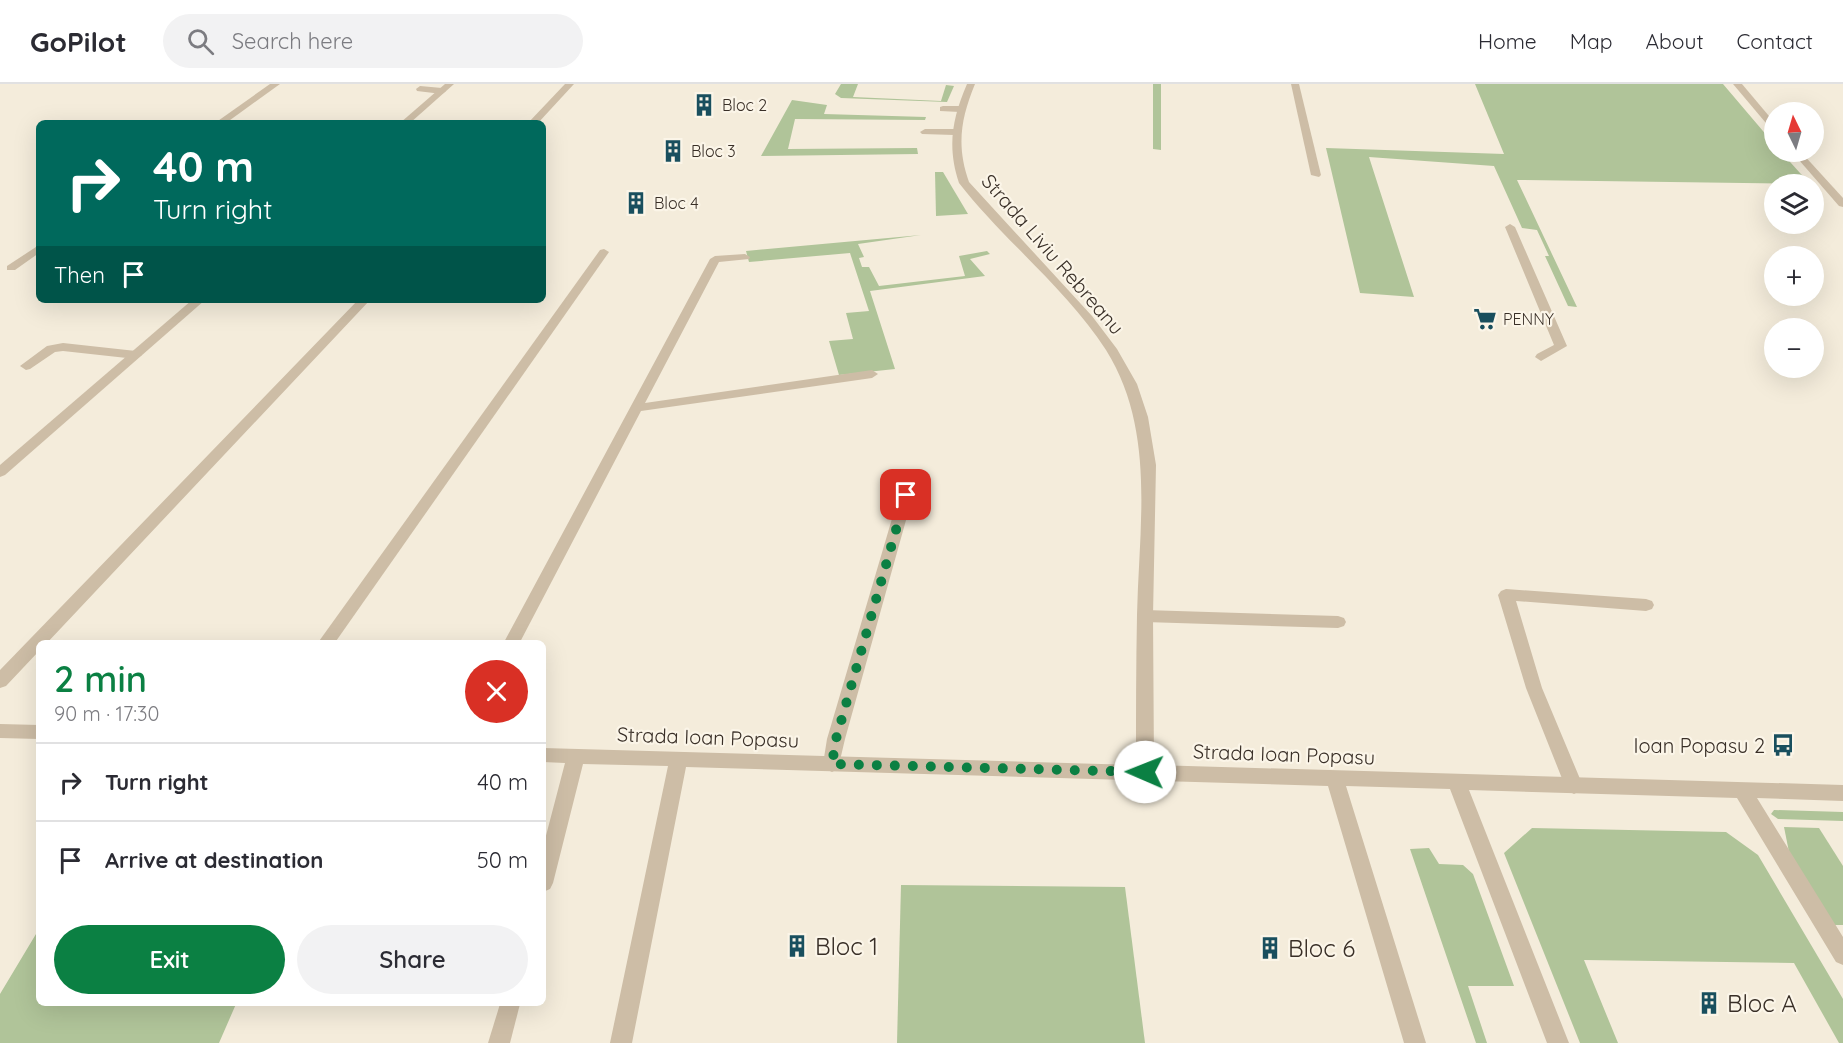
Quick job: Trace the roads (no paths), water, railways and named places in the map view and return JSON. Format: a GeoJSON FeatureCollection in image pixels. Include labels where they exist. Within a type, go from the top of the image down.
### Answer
{"type":"FeatureCollection","features":[{"type":"Feature","properties":{"kind":"street"},"geometry":{"type":"LineString","coordinates":[[224,120],[276,84]]}},
{"type":"Feature","properties":{"kind":"street"},"geometry":{"type":"LineString","coordinates":[[408,120],[450,84]]}},
{"type":"Feature","properties":{"kind":"street"},"geometry":{"type":"LineString","coordinates":[[536,120],[570,84]]}},
{"type":"Feature","properties":{"kind":"street","name":"Strada Liviu Rebreanu"},"geometry":{"type":"LineString","coordinates":[[971,84],[960,109],[954,132],[957,164],[964,183],[1088,318],[1111,349],[1131,384],[1141,417],[1149,465],[1145,616],[1145,772]]}},
{"type":"Feature","properties":{"kind":"street"},"geometry":{"type":"LineString","coordinates":[[1295,84],[1316,175]]}},
{"type":"Feature","properties":{"kind":"street"},"geometry":{"type":"LineString","coordinates":[[1737,84],[1764,115]]}},
{"type":"Feature","properties":{"kind":"street"},"geometry":{"type":"LineString","coordinates":[[420,90],[442,91]]}},
{"type":"Feature","properties":{"kind":"street"},"geometry":{"type":"LineString","coordinates":[[943,109],[960,109]]}},
{"type":"Feature","properties":{"kind":"street"},"geometry":{"type":"LineString","coordinates":[[925,132],[954,132]]}},
{"type":"Feature","properties":{"kind":"street"},"geometry":{"type":"LineString","coordinates":[[1805,162],[1843,204]]}},
{"type":"Feature","properties":{"kind":"street"},"geometry":{"type":"LineString","coordinates":[[1510,227],[1561,346],[1541,357]]}},
{"type":"Feature","properties":{"kind":"street"},"geometry":{"type":"LineString","coordinates":[[0,259],[15,264],[36,250]]}},
{"type":"Feature","properties":{"kind":"street"},"geometry":{"type":"LineString","coordinates":[[328,640],[604,252]]}},
{"type":"Feature","properties":{"kind":"street"},"geometry":{"type":"LineString","coordinates":[[513,640],[715,259],[745,257]]}},
{"type":"Feature","properties":{"kind":"street"},"geometry":{"type":"LineString","coordinates":[[0,472],[196,303]]}},
{"type":"Feature","properties":{"kind":"street"},"geometry":{"type":"LineString","coordinates":[[39,640],[361,303]]}},
{"type":"Feature","properties":{"kind":"street"},"geometry":{"type":"LineString","coordinates":[[26,366],[51,349],[63,347],[136,355]]}},
{"type":"Feature","properties":{"kind":"street"},"geometry":{"type":"LineString","coordinates":[[637,408],[872,374]]}},
{"type":"Feature","properties":{"kind":"street"},"geometry":{"type":"LineString","coordinates":[[832,764],[836,739],[906,495]]}},
{"type":"Feature","properties":{"kind":"street"},"geometry":{"type":"LineString","coordinates":[[1574,786],[1534,688],[1506,595],[1646,606]]}},
{"type":"Feature","properties":{"kind":"street"},"geometry":{"type":"LineString","coordinates":[[1145,616],[1338,622]]}},
{"type":"Feature","properties":{"kind":"street"},"geometry":{"type":"LineString","coordinates":[[0,681],[36,643]]}},
{"type":"Feature","properties":{"kind":"street"},"geometry":{"type":"LineString","coordinates":[[0,731],[36,732]]}},
{"type":"Feature","properties":{"kind":"street","name":"Strada Ioan Popasu"},"geometry":{"type":"LineString","coordinates":[[546,754],[1843,793]]}},
{"type":"Feature","properties":{"kind":"street"},"geometry":{"type":"LineString","coordinates":[[546,871],[576,755]]}},
{"type":"Feature","properties":{"kind":"street"},"geometry":{"type":"LineString","coordinates":[[621,1043],[679,758]]}},
{"type":"Feature","properties":{"kind":"street"},"geometry":{"type":"LineString","coordinates":[[1335,779],[1415,1043]]}},
{"type":"Feature","properties":{"kind":"street"},"geometry":{"type":"LineString","coordinates":[[1457,783],[1558,1043]]}},
{"type":"Feature","properties":{"kind":"street"},"geometry":{"type":"LineString","coordinates":[[1742,790],[1843,956]]}},
{"type":"Feature","properties":{"kind":"street"},"geometry":{"type":"LineString","coordinates":[[499,1043],[509,1006]]}},
{"type":"Feature","properties":{"kind":"place","name":"Bloc 2"},"geometry":{"type":"Point","coordinates":[704,105]}},
{"type":"Feature","properties":{"kind":"place","name":"Bloc 3"},"geometry":{"type":"Point","coordinates":[673,151]}},
{"type":"Feature","properties":{"kind":"place","name":"Bloc 4"},"geometry":{"type":"Point","coordinates":[636,203]}},
{"type":"Feature","properties":{"kind":"place","name":"PENNY"},"geometry":{"type":"Point","coordinates":[1485,319]}},
{"type":"Feature","properties":{"kind":"place","name":"Ioan Popasu 2"},"geometry":{"type":"Point","coordinates":[1783,745]}},
{"type":"Feature","properties":{"kind":"place","name":"Bloc 1"},"geometry":{"type":"Point","coordinates":[797,946]}},
{"type":"Feature","properties":{"kind":"place","name":"Bloc 6"},"geometry":{"type":"Point","coordinates":[1270,948]}},
{"type":"Feature","properties":{"kind":"place","name":"Bloc A"},"geometry":{"type":"Point","coordinates":[1709,1003]}}]}
